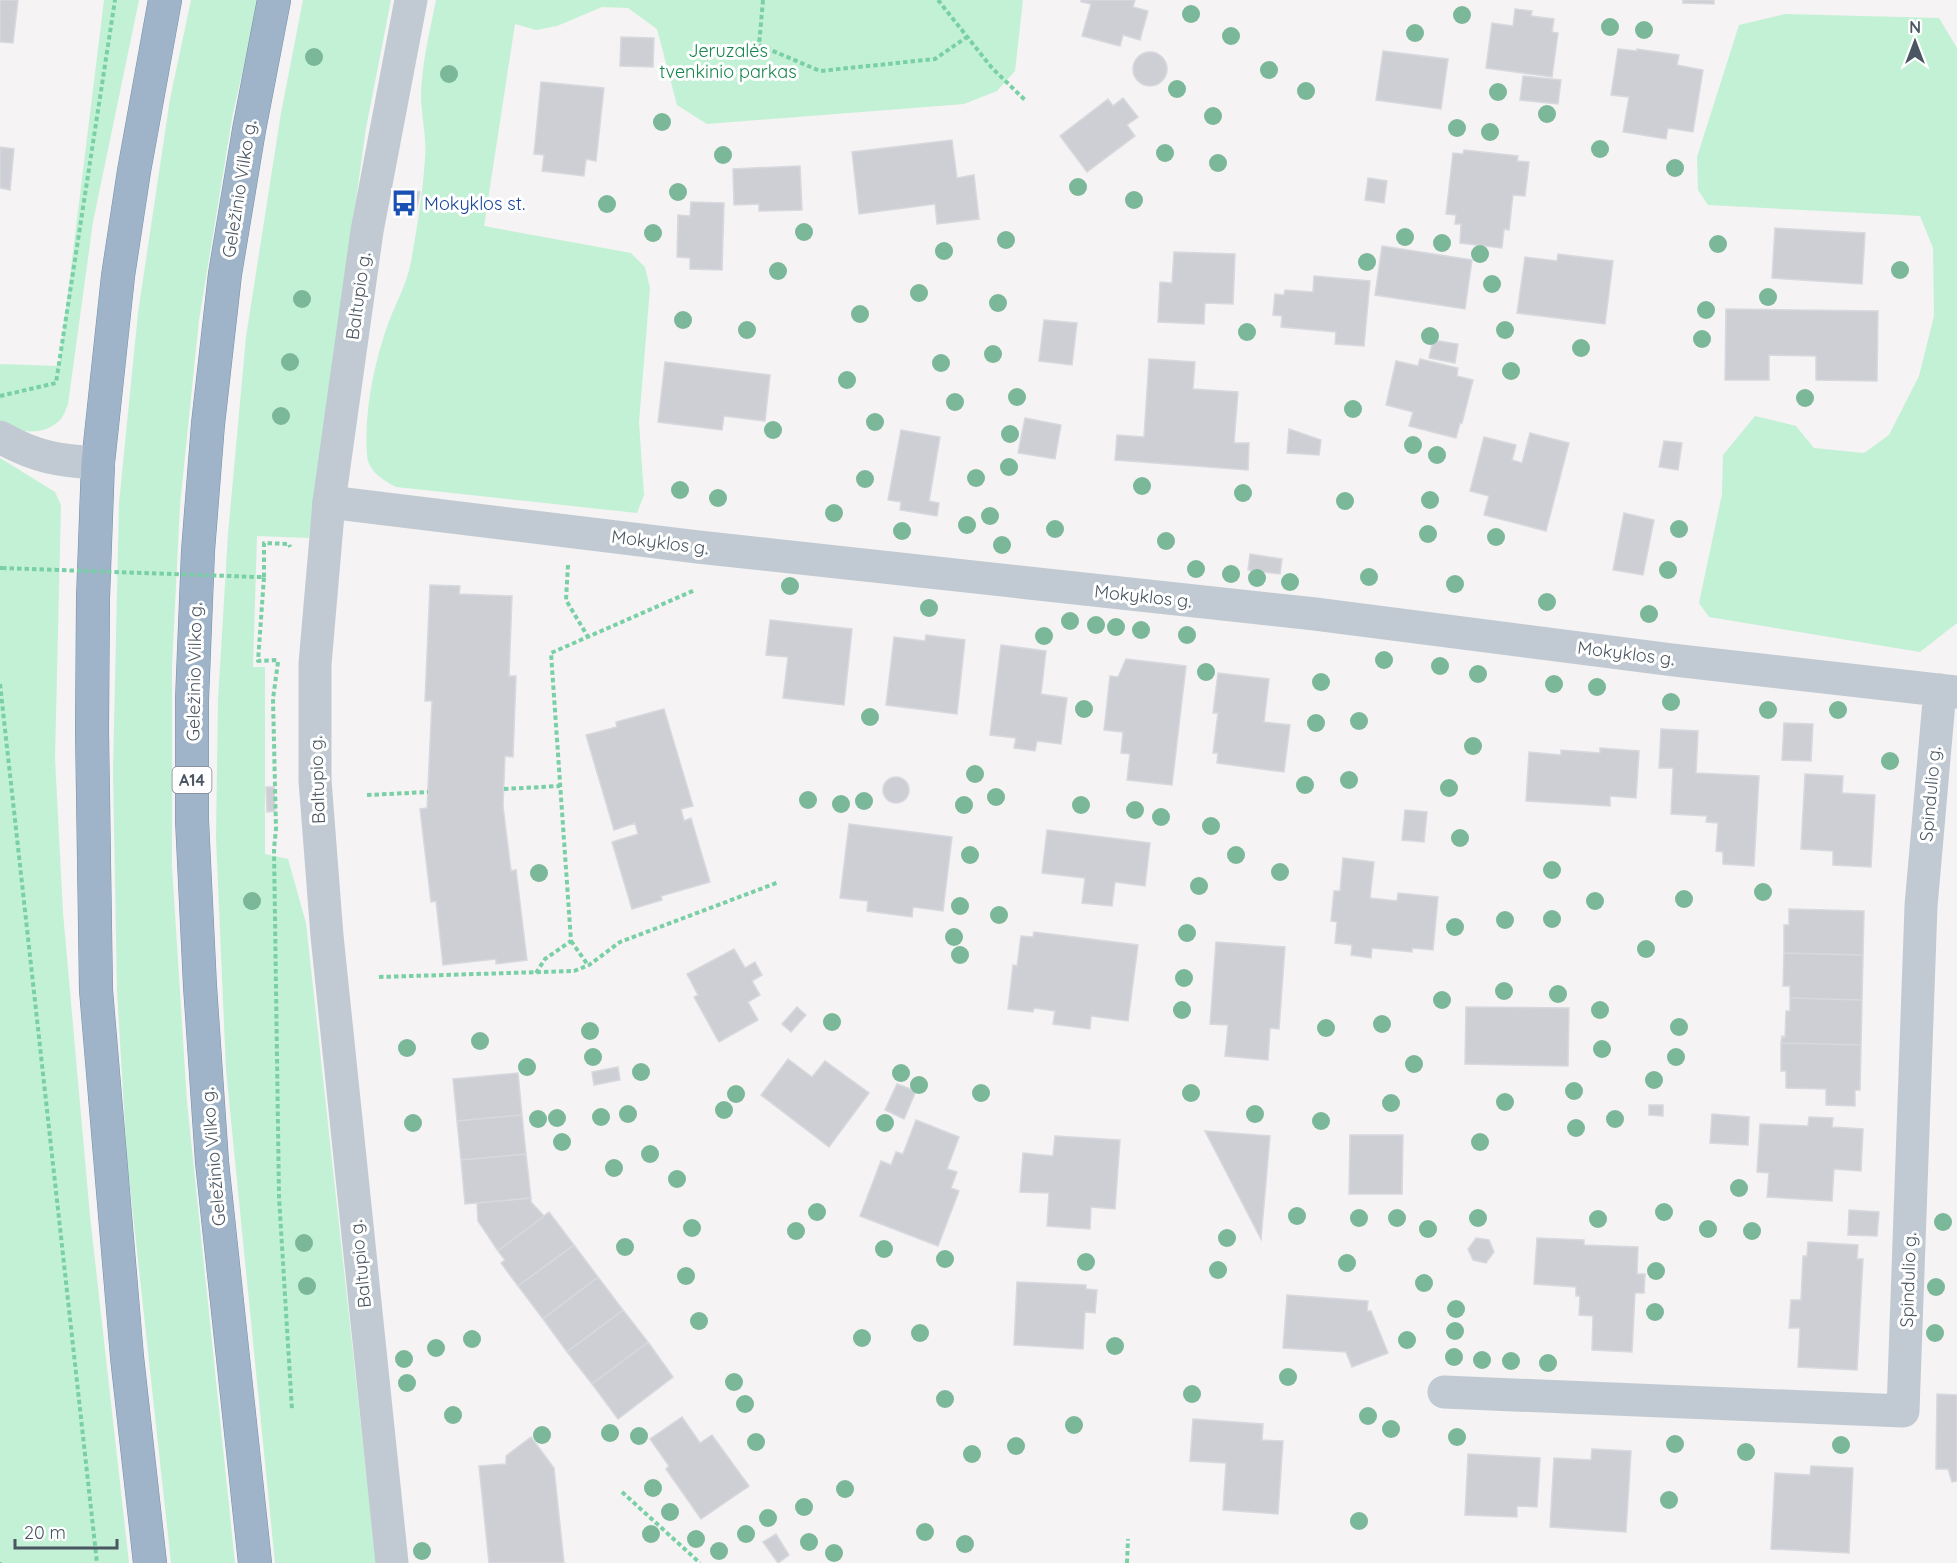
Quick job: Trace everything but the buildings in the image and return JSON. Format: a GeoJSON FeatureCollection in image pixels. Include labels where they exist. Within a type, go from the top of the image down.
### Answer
{"type":"FeatureCollection","features":[{"type":"Feature","properties":{"kind":"highway"},"geometry":{"type":"LineString","coordinates":[[150,1563],[127,1357],[96,990],[92,730],[93,598],[98,463],[118,276],[134,171],[165,0]]}},
{"type":"Feature","properties":{"kind":"highway","name":"Geležinio Vilko g."},"geometry":{"type":"LineString","coordinates":[[255,1563],[212,1162],[192,820],[192,700],[199,539],[208,424],[225,274],[274,0]]}},
{"type":"Feature","properties":{"kind":"street","name":"Baltupio g."},"geometry":{"type":"LineString","coordinates":[[392,1563],[329,960],[315,780],[315,664],[329,502],[367,231],[411,0]]}},
{"type":"Feature","properties":{"kind":"street"},"geometry":{"type":"LineString","coordinates":[[0,437],[22,450],[57,460],[98,463]]}},
{"type":"Feature","properties":{"kind":"street","name":"Mokyklos g."},"geometry":{"type":"LineString","coordinates":[[329,502],[570,532],[1315,614],[1662,658],[1949,691]]}},
{"type":"Feature","properties":{"kind":"street","name":"Spindulio g."},"geometry":{"type":"LineString","coordinates":[[1444,1392],[1903,1411],[1921,906],[1949,691]]}},
{"type":"Feature","properties":{"kind":"path"},"geometry":{"type":"LineString","coordinates":[[0,396],[56,382],[115,0]]}},
{"type":"Feature","properties":{"kind":"path"},"geometry":{"type":"LineString","coordinates":[[763,0],[759,45],[820,71],[935,59],[967,37]]}},
{"type":"Feature","properties":{"kind":"path"},"geometry":{"type":"LineString","coordinates":[[938,0],[992,68],[1025,100]]}},
{"type":"Feature","properties":{"kind":"path"},"geometry":{"type":"LineString","coordinates":[[570,532],[567,600],[588,637]]}},
{"type":"Feature","properties":{"kind":"path"},"geometry":{"type":"LineString","coordinates":[[278,662],[258,661],[264,543],[289,544],[292,565],[322,568]]}},
{"type":"Feature","properties":{"kind":"path"},"geometry":{"type":"LineString","coordinates":[[0,568],[264,577]]}},
{"type":"Feature","properties":{"kind":"path"},"geometry":{"type":"LineString","coordinates":[[589,965],[571,941],[551,653],[695,590]]}},
{"type":"Feature","properties":{"kind":"path"},"geometry":{"type":"LineString","coordinates":[[280,651],[273,699],[279,1197],[292,1410]]}},
{"type":"Feature","properties":{"kind":"path"},"geometry":{"type":"LineString","coordinates":[[0,684],[97,1563]]}},
{"type":"Feature","properties":{"kind":"path"},"geometry":{"type":"LineString","coordinates":[[504,789],[560,786]]}},
{"type":"Feature","properties":{"kind":"path"},"geometry":{"type":"LineString","coordinates":[[367,795],[428,792]]}},
{"type":"Feature","properties":{"kind":"path"},"geometry":{"type":"LineString","coordinates":[[379,977],[574,971],[589,965],[620,942],[779,882]]}},
{"type":"Feature","properties":{"kind":"path"},"geometry":{"type":"LineString","coordinates":[[536,973],[545,959],[571,941]]}},
{"type":"Feature","properties":{"kind":"path"},"geometry":{"type":"LineString","coordinates":[[622,1492],[700,1563]]}},
{"type":"Feature","properties":{"kind":"path"},"geometry":{"type":"LineString","coordinates":[[1127,1563],[1128,1539]]}},
{"type":"Feature","properties":{"kind":"green space"},"geometry":{"type":"Polygon","coordinates":[[[104,0],[139,0],[93,222],[68,404],[62,418],[52,426],[37,431],[21,430],[0,420],[0,364],[59,366],[104,0]]]}},
{"type":"Feature","properties":{"kind":"green space"},"geometry":{"type":"Polygon","coordinates":[[[191,0],[259,0],[233,113],[199,320],[180,505],[172,667],[172,866],[187,1102],[235,1563],[171,1563],[127,1159],[117,991],[113,771],[119,503],[138,313],[170,99],[191,0]]]}},
{"type":"Feature","properties":{"kind":"green space"},"geometry":{"type":"Polygon","coordinates":[[[303,0],[391,0],[366,128],[309,538],[257,536],[253,667],[265,667],[265,854],[288,859],[306,923],[376,1563],[275,1563],[226,1070],[216,838],[218,700],[228,534],[246,337],[281,113],[303,0]]]}},
{"type":"Feature","properties":{"kind":"green space","name":"Jeruzalės tvenkinio parkas"},"geometry":{"type":"Polygon","coordinates":[[[436,0],[1023,0],[1015,71],[997,91],[964,104],[707,124],[677,105],[657,29],[628,8],[602,7],[557,26],[536,30],[515,24],[484,226],[631,253],[645,267],[650,288],[639,422],[644,495],[637,513],[396,487],[377,474],[368,461],[367,421],[375,370],[389,321],[409,270],[420,210],[425,150],[421,102],[422,82],[436,0]]]}},
{"type":"Feature","properties":{"kind":"green space"},"geometry":{"type":"Polygon","coordinates":[[[1785,14],[1939,18],[1957,48],[1957,623],[1920,652],[1709,617],[1699,603],[1722,494],[1723,455],[1755,416],[1796,426],[1814,448],[1864,453],[1889,435],[1919,376],[1934,316],[1933,248],[1920,216],[1708,205],[1698,190],[1697,157],[1739,25],[1785,14]]]}},
{"type":"Feature","properties":{"kind":"green space"},"geometry":{"type":"Polygon","coordinates":[[[0,458],[55,492],[61,505],[55,758],[63,913],[90,1216],[129,1563],[0,1563],[0,458]]]}},
{"type":"Feature","properties":{"kind":"place","name":"Mokyklos st."},"geometry":{"type":"Point","coordinates":[404,203]}}]}
